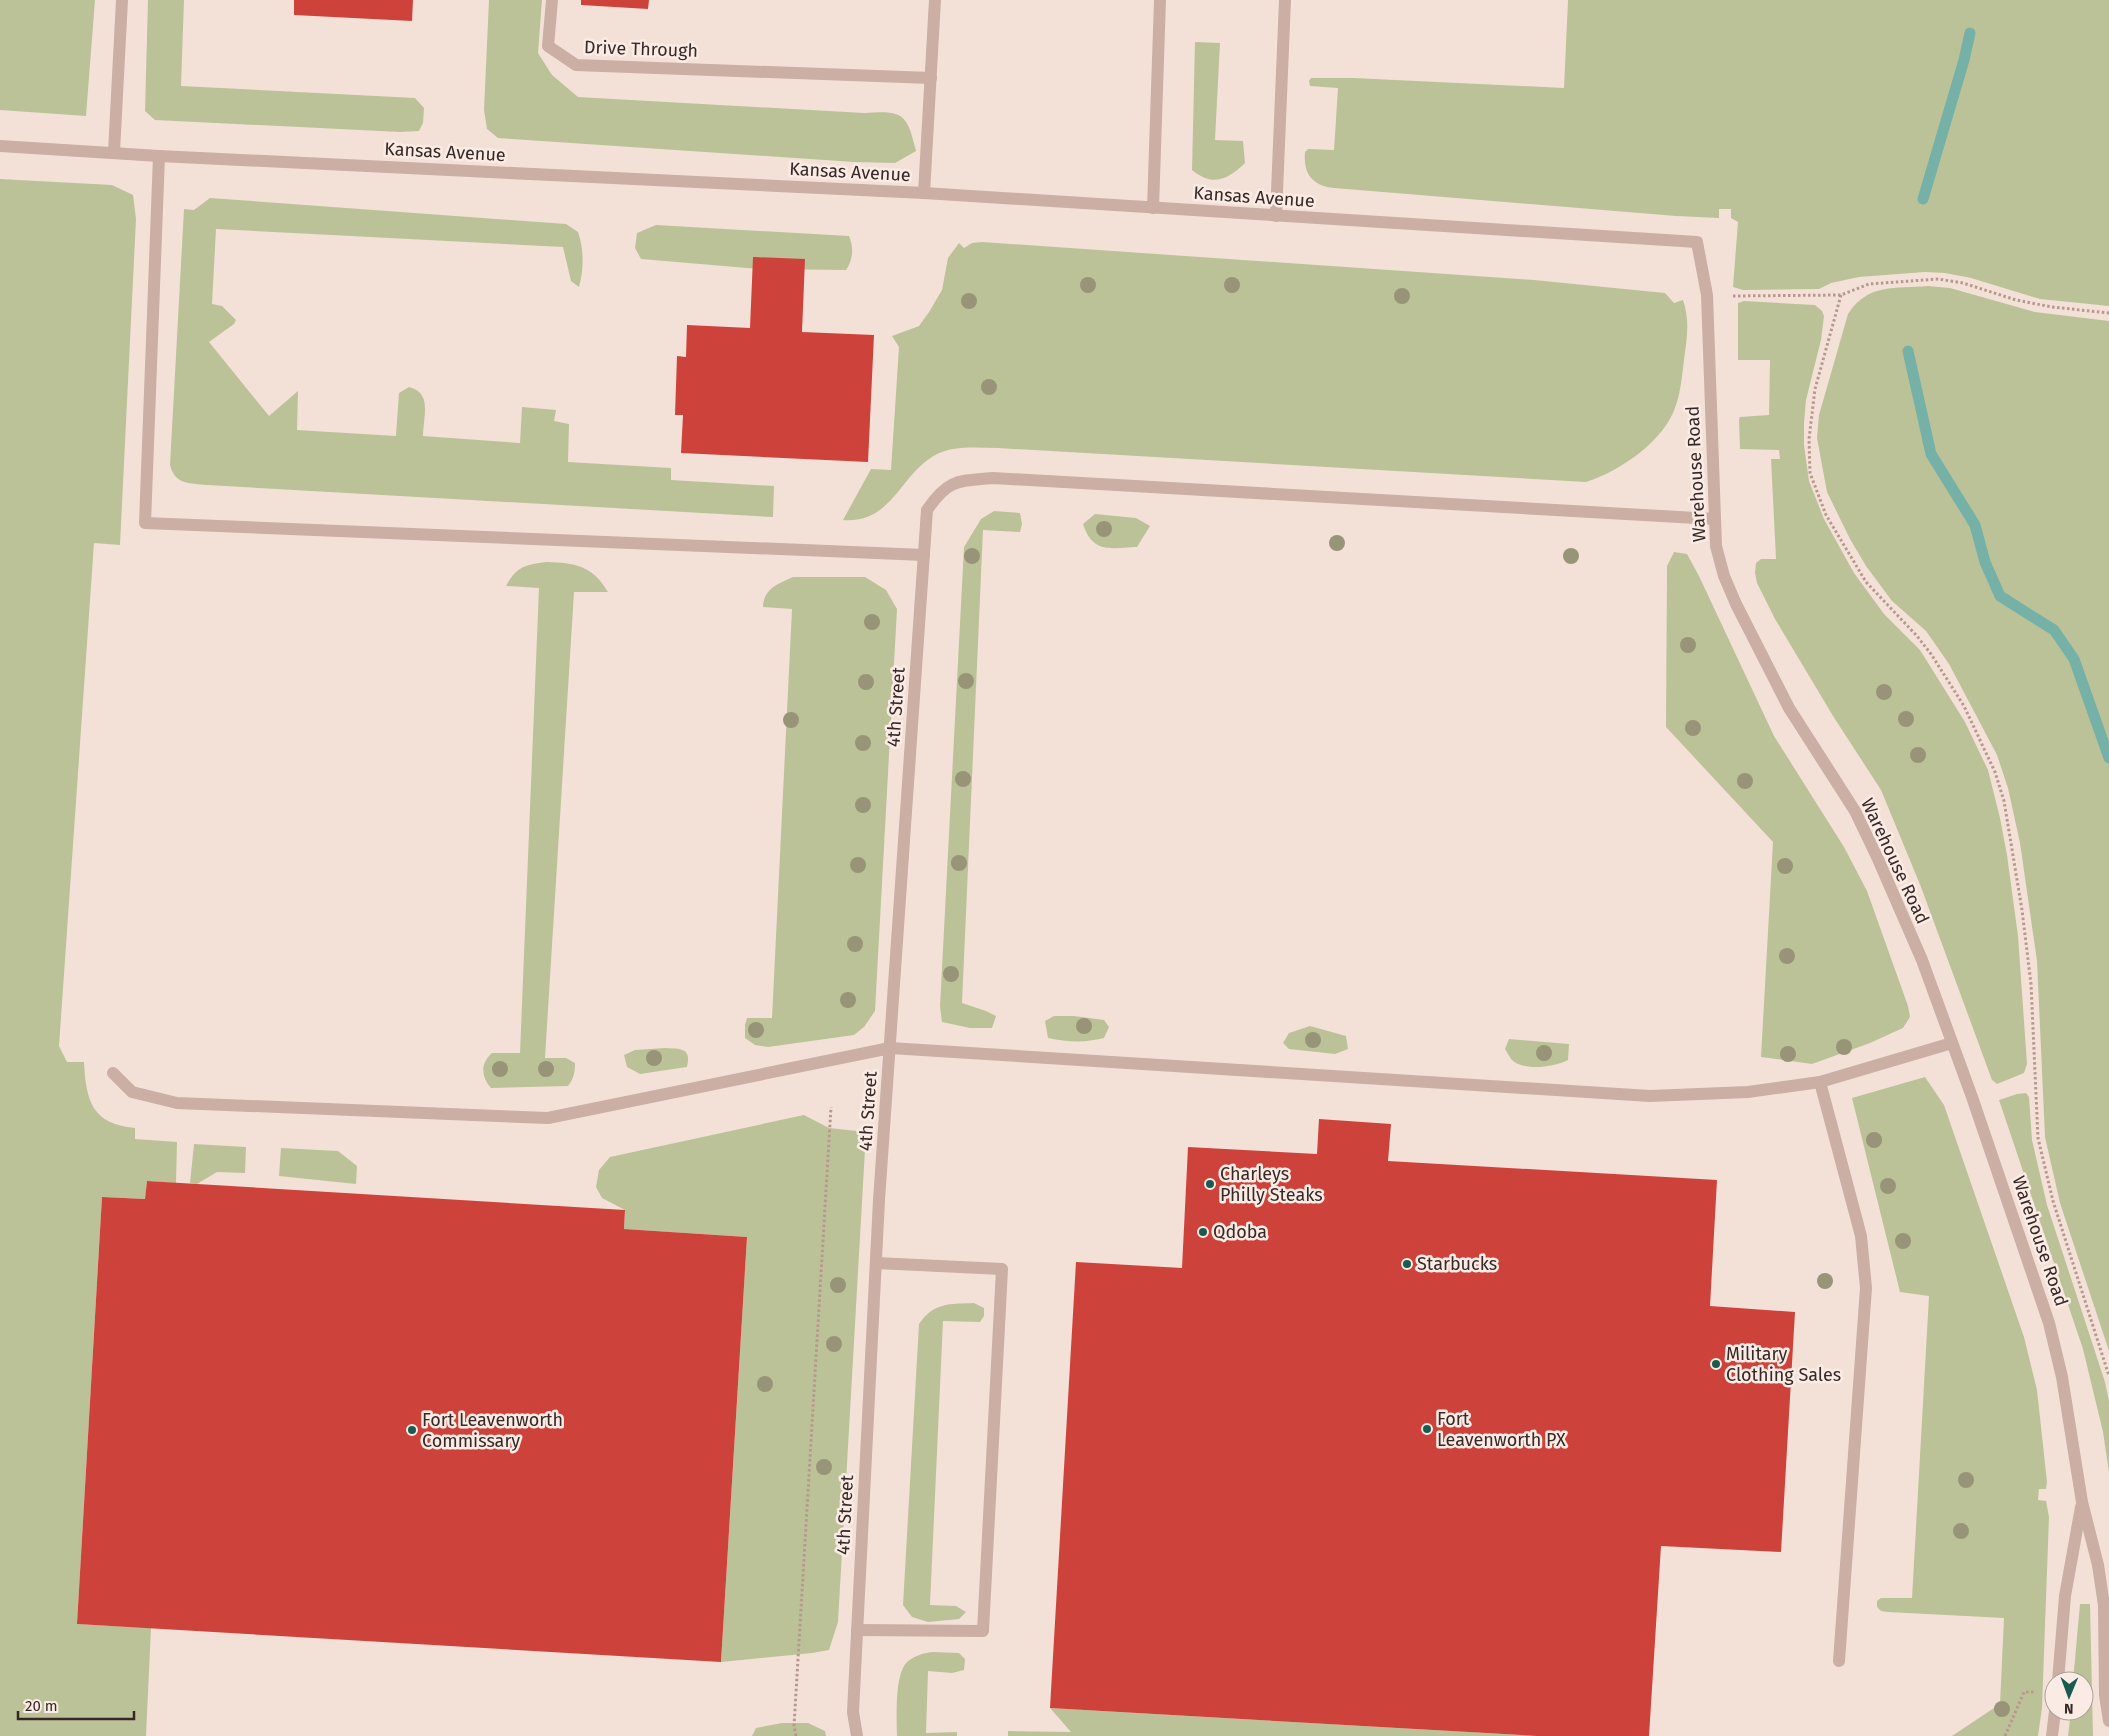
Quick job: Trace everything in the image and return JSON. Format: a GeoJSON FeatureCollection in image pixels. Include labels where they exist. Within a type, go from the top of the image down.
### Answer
{"type":"FeatureCollection","features":[{"type":"Feature","properties":{"kind":"street"},"geometry":{"type":"LineString","coordinates":[[114,152],[122,0]]}},
{"type":"Feature","properties":{"kind":"street","name":"Drive Through"},"geometry":{"type":"LineString","coordinates":[[552,0],[548,46],[576,65],[931,78]]}},
{"type":"Feature","properties":{"kind":"street"},"geometry":{"type":"LineString","coordinates":[[924,193],[935,0]]}},
{"type":"Feature","properties":{"kind":"street"},"geometry":{"type":"LineString","coordinates":[[1153,208],[1160,0]]}},
{"type":"Feature","properties":{"kind":"street"},"geometry":{"type":"LineString","coordinates":[[1276,216],[1285,0]]}},
{"type":"Feature","properties":{"kind":"street","name":"Kansas Avenue"},"geometry":{"type":"LineString","coordinates":[[0,146],[159,156],[924,193],[1697,242]]}},
{"type":"Feature","properties":{"kind":"street"},"geometry":{"type":"LineString","coordinates":[[159,156],[144,523],[924,555]]}},
{"type":"Feature","properties":{"kind":"street","name":"Warehouse Road"},"geometry":{"type":"LineString","coordinates":[[1697,242],[1707,295],[1714,519],[1716,546],[1724,576],[1736,604],[1789,708],[1855,811],[1922,960],[2050,1323],[2062,1376],[2082,1502],[2098,1565],[2104,1605],[2105,1695],[2109,1721]]}},
{"type":"Feature","properties":{"kind":"street","name":"4th Street"},"geometry":{"type":"LineString","coordinates":[[857,1736],[852,1712],[876,1263],[890,1048],[927,510],[939,492],[960,480],[993,478],[1714,519]]}},
{"type":"Feature","properties":{"kind":"street"},"geometry":{"type":"LineString","coordinates":[[114,1073],[132,1092],[177,1103],[548,1118],[890,1048],[1650,1096],[1748,1092],[1820,1082],[1952,1042]]}},
{"type":"Feature","properties":{"kind":"street"},"geometry":{"type":"LineString","coordinates":[[1820,1082],[1861,1236],[1866,1288],[1839,1661]]}},
{"type":"Feature","properties":{"kind":"street"},"geometry":{"type":"LineString","coordinates":[[857,1630],[983,1631],[1002,1269],[876,1263]]}},
{"type":"Feature","properties":{"kind":"street","name":"Warehouse Road"},"geometry":{"type":"LineString","coordinates":[[2059,1671],[2065,1596],[2082,1502]]}},
{"type":"Feature","properties":{"kind":"street"},"geometry":{"type":"LineString","coordinates":[[2052,1736],[2054,1721]]}},
{"type":"Feature","properties":{"kind":"path"},"geometry":{"type":"LineString","coordinates":[[1707,295],[1842,296],[1869,284],[1938,279],[1963,284],[2025,302],[2109,313]]}},
{"type":"Feature","properties":{"kind":"path"},"geometry":{"type":"LineString","coordinates":[[1842,296],[1815,389],[1809,439],[1810,473],[1826,515],[1866,582],[1917,636],[1931,654],[1964,706],[1995,772],[2004,801],[2023,919],[2031,984],[2038,1138],[2053,1201],[2109,1376]]}},
{"type":"Feature","properties":{"kind":"path"},"geometry":{"type":"LineString","coordinates":[[796,1736],[794,1726],[831,1107]]}},
{"type":"Feature","properties":{"kind":"path"},"geometry":{"type":"LineString","coordinates":[[2005,1736],[2024,1692],[2038,1692]]}},
{"type":"Feature","properties":{"kind":"green space"},"geometry":{"type":"Polygon","coordinates":[[[0,0],[95,0],[86,116],[0,110],[0,0]]]}},
{"type":"Feature","properties":{"kind":"green space"},"geometry":{"type":"Polygon","coordinates":[[[148,0],[184,0],[181,86],[415,98],[424,108],[423,123],[419,131],[400,132],[155,120],[145,111],[148,0]]]}},
{"type":"Feature","properties":{"kind":"green space"},"geometry":{"type":"Polygon","coordinates":[[[489,0],[542,0],[538,53],[552,75],[578,97],[864,113],[887,112],[895,114],[906,121],[916,151],[895,163],[854,162],[498,138],[487,129],[484,110],[489,0]]]}},
{"type":"Feature","properties":{"kind":"green space"},"geometry":{"type":"Polygon","coordinates":[[[1568,0],[2109,0],[2109,306],[2040,299],[1971,278],[1945,273],[1925,272],[1859,277],[1831,283],[1819,289],[1743,290],[1733,287],[1738,222],[1731,218],[1731,209],[1719,209],[1719,218],[1676,216],[1334,188],[1326,187],[1310,177],[1307,172],[1305,152],[1308,149],[1334,150],[1338,88],[1310,86],[1309,81],[1311,78],[1354,78],[1564,88],[1568,0]]]}},
{"type":"Feature","properties":{"kind":"green space"},"geometry":{"type":"Polygon","coordinates":[[[1195,42],[1220,43],[1215,140],[1243,141],[1245,163],[1232,174],[1220,179],[1213,180],[1192,170],[1195,42]]]}},
{"type":"Feature","properties":{"kind":"green space"},"geometry":{"type":"Polygon","coordinates":[[[0,179],[112,185],[133,195],[136,219],[120,545],[94,543],[59,1046],[67,1062],[84,1062],[90,1099],[100,1116],[121,1126],[135,1128],[135,1139],[177,1142],[176,1183],[147,1181],[145,1199],[102,1197],[77,1624],[151,1628],[146,1736],[0,1736],[0,179]]]}},
{"type":"Feature","properties":{"kind":"green space"},"geometry":{"type":"Polygon","coordinates":[[[210,198],[566,224],[578,232],[580,239],[583,259],[579,287],[571,281],[563,247],[216,229],[212,304],[222,306],[236,320],[234,324],[209,342],[269,416],[298,391],[297,430],[396,436],[399,393],[409,387],[416,390],[424,400],[423,436],[520,443],[522,407],[556,410],[554,421],[569,424],[568,462],[671,468],[671,480],[774,486],[773,517],[207,485],[179,480],[172,472],[170,465],[184,209],[194,210],[210,198]]]}},
{"type":"Feature","properties":{"kind":"green space"},"geometry":{"type":"Polygon","coordinates":[[[656,225],[849,236],[852,254],[846,270],[759,269],[641,259],[635,248],[637,233],[656,225]]]}},
{"type":"Feature","properties":{"kind":"green space"},"geometry":{"type":"Polygon","coordinates":[[[982,242],[1534,280],[1665,293],[1674,303],[1683,300],[1687,315],[1687,337],[1679,394],[1670,418],[1652,442],[1627,462],[1586,482],[998,448],[967,448],[944,451],[924,463],[885,506],[873,514],[860,519],[843,520],[871,469],[891,470],[899,347],[892,336],[919,326],[942,290],[948,258],[959,243],[964,248],[972,243],[982,242]]]}},
{"type":"Feature","properties":{"kind":"green space"},"geometry":{"type":"Polygon","coordinates":[[[1928,286],[1950,288],[2035,312],[2109,321],[2109,1351],[2060,1203],[2045,1137],[2037,961],[2020,843],[2008,788],[1997,755],[1949,664],[1926,631],[1892,601],[1866,566],[1850,539],[1827,492],[1817,438],[1819,415],[1848,314],[1856,304],[1873,292],[1893,288],[1928,286]]]}},
{"type":"Feature","properties":{"kind":"green space"},"geometry":{"type":"Polygon","coordinates":[[[1744,301],[1815,305],[1822,311],[1824,316],[1821,340],[1806,400],[1804,423],[1804,445],[1809,481],[1824,519],[1854,573],[1884,614],[1920,650],[1965,722],[1988,770],[2007,855],[2018,936],[2027,1064],[2024,1073],[1997,1084],[1992,1080],[1921,887],[1881,790],[1833,716],[1775,619],[1757,583],[1756,563],[1761,559],[1776,559],[1771,459],[1780,459],[1779,450],[1740,449],[1740,417],[1769,415],[1770,360],[1738,360],[1738,303],[1744,301]]]}},
{"type":"Feature","properties":{"kind":"green space"},"geometry":{"type":"Polygon","coordinates":[[[994,511],[1020,513],[1022,524],[1020,532],[983,530],[962,1003],[996,1016],[992,1028],[970,1028],[942,1022],[940,1006],[964,547],[981,519],[994,511]]]}},
{"type":"Feature","properties":{"kind":"green space"},"geometry":{"type":"Polygon","coordinates":[[[1095,514],[1136,518],[1150,526],[1137,547],[1104,547],[1097,545],[1092,540],[1083,524],[1095,514]]]}},
{"type":"Feature","properties":{"kind":"green space"},"geometry":{"type":"Polygon","coordinates":[[[1674,552],[1687,554],[1774,736],[1844,847],[1867,891],[1908,1006],[1910,1017],[1903,1028],[1870,1043],[1812,1064],[1761,1057],[1773,842],[1666,727],[1667,566],[1674,552]]]}},
{"type":"Feature","properties":{"kind":"green space"},"geometry":{"type":"Polygon","coordinates":[[[546,562],[566,563],[582,567],[596,576],[608,592],[574,592],[545,1058],[566,1058],[575,1063],[575,1070],[568,1086],[491,1088],[485,1079],[483,1070],[488,1057],[492,1053],[520,1053],[539,588],[506,586],[518,570],[532,564],[546,562]]]}},
{"type":"Feature","properties":{"kind":"green space"},"geometry":{"type":"Polygon","coordinates":[[[793,577],[865,577],[886,590],[897,609],[875,1011],[864,1027],[854,1035],[768,1047],[755,1045],[745,1038],[745,1025],[747,1018],[772,1018],[792,609],[763,607],[766,595],[773,587],[793,577]]]}},
{"type":"Feature","properties":{"kind":"green space"},"geometry":{"type":"Polygon","coordinates":[[[1054,1016],[1074,1016],[1104,1020],[1109,1027],[1104,1038],[1097,1040],[1076,1041],[1048,1038],[1045,1021],[1054,1016]]]}},
{"type":"Feature","properties":{"kind":"green space"},"geometry":{"type":"Polygon","coordinates":[[[1310,1026],[1346,1036],[1348,1049],[1335,1054],[1289,1049],[1283,1043],[1289,1033],[1310,1026]]]}},
{"type":"Feature","properties":{"kind":"green space"},"geometry":{"type":"Polygon","coordinates":[[[1509,1039],[1569,1044],[1568,1060],[1555,1065],[1523,1066],[1511,1059],[1505,1049],[1509,1039]]]}},
{"type":"Feature","properties":{"kind":"green space"},"geometry":{"type":"Polygon","coordinates":[[[665,1048],[684,1050],[688,1056],[687,1067],[640,1074],[627,1067],[624,1055],[635,1050],[665,1048]]]}},
{"type":"Feature","properties":{"kind":"green space"},"geometry":{"type":"Polygon","coordinates":[[[1925,1077],[1944,1105],[2024,1337],[2037,1390],[2047,1482],[2046,1489],[2039,1489],[2038,1500],[2046,1501],[2049,1517],[2042,1708],[2038,1736],[1952,1736],[2000,1704],[2004,1618],[1888,1612],[1881,1611],[1877,1607],[1877,1601],[1881,1598],[1912,1598],[1929,1296],[1900,1292],[1852,1098],[1925,1077]]]}},
{"type":"Feature","properties":{"kind":"green space"},"geometry":{"type":"Polygon","coordinates":[[[2026,1093],[2029,1097],[2032,1140],[2047,1205],[2105,1382],[2109,1401],[2109,1472],[2103,1432],[2083,1349],[1999,1100],[2026,1093]]]}},
{"type":"Feature","properties":{"kind":"green space"},"geometry":{"type":"Polygon","coordinates":[[[804,1115],[829,1128],[866,1132],[838,1622],[829,1650],[721,1662],[747,1237],[624,1229],[625,1210],[602,1198],[596,1187],[599,1170],[610,1157],[804,1115]]]}},
{"type":"Feature","properties":{"kind":"green space"},"geometry":{"type":"Polygon","coordinates":[[[194,1144],[246,1147],[245,1173],[217,1172],[197,1184],[190,1183],[194,1144]]]}},
{"type":"Feature","properties":{"kind":"green space"},"geometry":{"type":"Polygon","coordinates":[[[281,1148],[338,1151],[357,1166],[356,1184],[279,1176],[281,1148]]]}},
{"type":"Feature","properties":{"kind":"green space"},"geometry":{"type":"Polygon","coordinates":[[[974,1303],[984,1308],[984,1316],[980,1322],[943,1321],[930,1605],[956,1606],[966,1612],[959,1619],[928,1622],[912,1617],[903,1605],[919,1324],[937,1308],[950,1304],[974,1303]]]}},
{"type":"Feature","properties":{"kind":"green space"},"geometry":{"type":"Polygon","coordinates":[[[2080,1604],[2090,1604],[2092,1671],[2074,1671],[2080,1604]]]}},
{"type":"Feature","properties":{"kind":"green space"},"geometry":{"type":"Polygon","coordinates":[[[932,1652],[959,1653],[965,1659],[964,1670],[952,1673],[928,1671],[926,1733],[957,1732],[957,1736],[897,1736],[897,1698],[903,1668],[913,1658],[932,1652]]]}},
{"type":"Feature","properties":{"kind":"green space"},"geometry":{"type":"Polygon","coordinates":[[[1050,1708],[1537,1736],[1008,1736],[1008,1731],[1071,1732],[1050,1708]]]}},
{"type":"Feature","properties":{"kind":"green space"},"geometry":{"type":"Polygon","coordinates":[[[2070,1721],[2093,1721],[2093,1736],[2068,1736],[2070,1721]]]}},
{"type":"Feature","properties":{"kind":"green space"},"geometry":{"type":"Polygon","coordinates":[[[782,1723],[808,1723],[825,1731],[826,1736],[752,1736],[756,1728],[782,1723]]]}},
{"type":"Feature","properties":{"kind":"building"},"geometry":{"type":"Polygon","coordinates":[[[294,0],[413,0],[412,21],[294,15],[294,0]]]}},
{"type":"Feature","properties":{"kind":"building"},"geometry":{"type":"Polygon","coordinates":[[[581,0],[649,0],[648,9],[581,5],[581,0]]]}},
{"type":"Feature","properties":{"kind":"building"},"geometry":{"type":"Polygon","coordinates":[[[753,257],[805,259],[802,332],[874,335],[868,462],[681,453],[683,415],[675,415],[677,356],[686,357],[687,325],[750,328],[753,257]]]}},
{"type":"Feature","properties":{"kind":"building","name":"Fort Leavenworth PX"},"geometry":{"type":"Polygon","coordinates":[[[1319,1119],[1391,1124],[1388,1161],[1717,1180],[1710,1306],[1795,1312],[1781,1552],[1661,1546],[1649,1736],[1537,1736],[1050,1708],[1076,1262],[1182,1268],[1188,1147],[1317,1154],[1319,1119]]]}},
{"type":"Feature","properties":{"kind":"building","name":"Fort Leavenworth Commissary"},"geometry":{"type":"Polygon","coordinates":[[[147,1181],[625,1210],[624,1229],[747,1237],[721,1662],[77,1624],[102,1197],[145,1199],[147,1181]]]}},
{"type":"Feature","properties":{"kind":"waterway"},"geometry":{"type":"LineString","coordinates":[[1923,199],[1964,60],[1970,33]]}},
{"type":"Feature","properties":{"kind":"waterway"},"geometry":{"type":"LineString","coordinates":[[1908,351],[1931,454],[1975,525],[1985,562],[2000,596],[2054,630],[2074,659],[2109,758]]}},
{"type":"Feature","properties":{"kind":"place","name":"Charleys Philly Steaks"},"geometry":{"type":"Point","coordinates":[1210,1184]}},
{"type":"Feature","properties":{"kind":"place","name":"Qdoba"},"geometry":{"type":"Point","coordinates":[1203,1232]}},
{"type":"Feature","properties":{"kind":"place","name":"Starbucks"},"geometry":{"type":"Point","coordinates":[1407,1264]}},
{"type":"Feature","properties":{"kind":"place","name":"Military Clothing Sales"},"geometry":{"type":"Point","coordinates":[1716,1364]}},
{"type":"Feature","properties":{"kind":"place","name":"Fort Leavenworth PX"},"geometry":{"type":"Point","coordinates":[1427,1429]}},
{"type":"Feature","properties":{"kind":"place","name":"Fort Leavenworth Commissary"},"geometry":{"type":"Point","coordinates":[412,1430]}}]}
